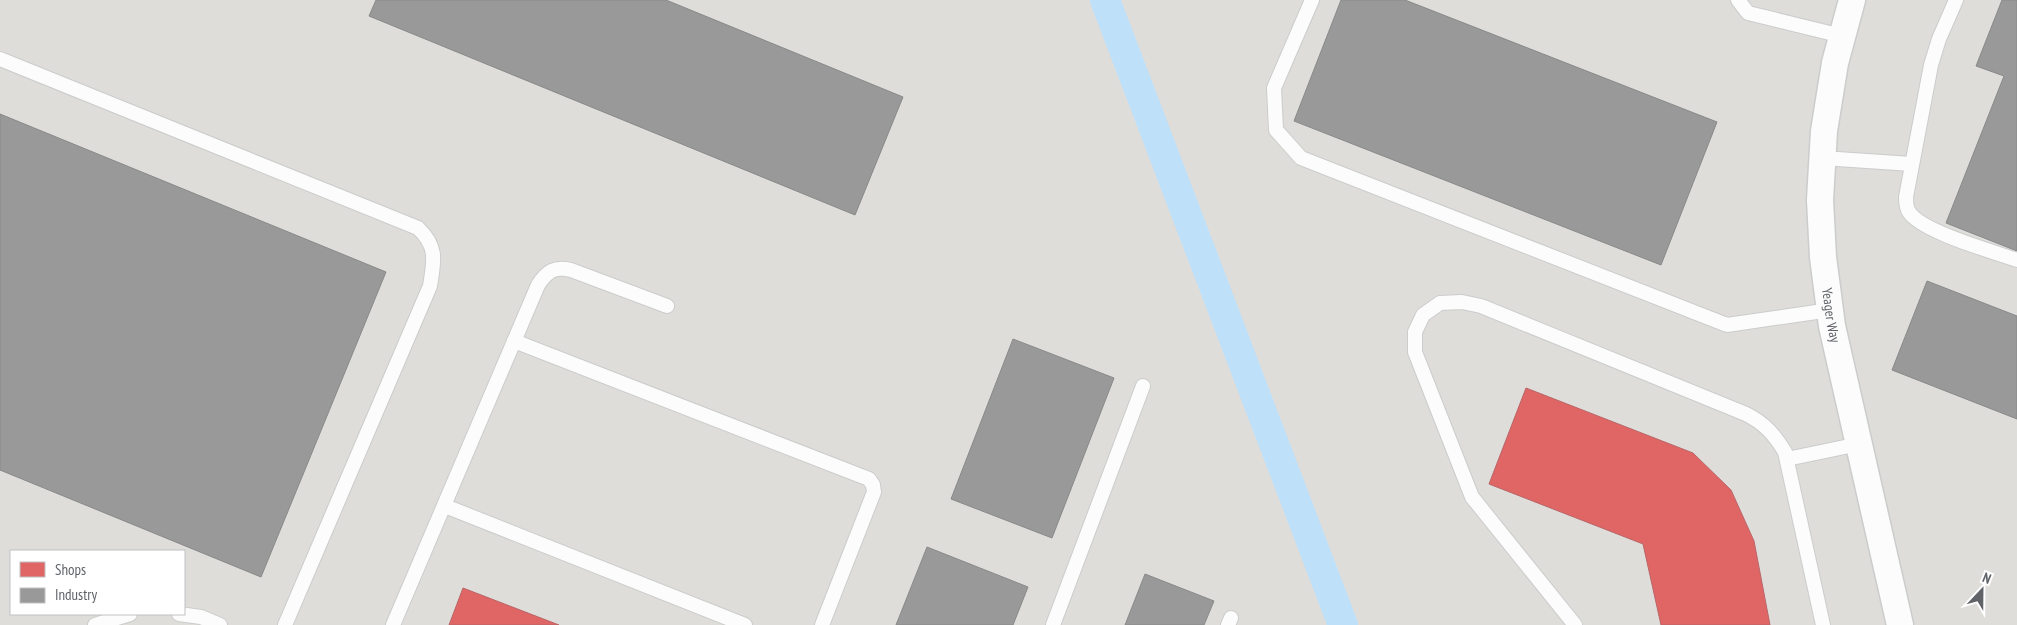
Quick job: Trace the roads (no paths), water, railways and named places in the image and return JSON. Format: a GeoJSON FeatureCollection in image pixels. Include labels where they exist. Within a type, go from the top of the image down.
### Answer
{"type":"FeatureCollection","features":[{"type":"Feature","properties":{"kind":"street","name":"Yeager Way"},"geometry":{"type":"LineString","coordinates":[[1852,0],[1830,92],[1824,131],[1820,200],[1822,257],[1830,310],[1900,625]]}},
{"type":"Feature","properties":{"kind":"lane"},"geometry":{"type":"LineString","coordinates":[[1312,0],[1274,88],[1276,130],[1300,158],[1726,325],[1830,310]]}},
{"type":"Feature","properties":{"kind":"lane"},"geometry":{"type":"LineString","coordinates":[[1738,0],[1748,13],[1842,36]]}},
{"type":"Feature","properties":{"kind":"lane"},"geometry":{"type":"LineString","coordinates":[[1956,0],[1939,39],[1931,65],[1906,197],[1908,210],[1918,221],[1934,230],[2017,260]]}},
{"type":"Feature","properties":{"kind":"lane"},"geometry":{"type":"LineString","coordinates":[[0,59],[418,228],[429,239],[434,261],[430,286],[285,625]]}},
{"type":"Feature","properties":{"kind":"lane"},"geometry":{"type":"LineString","coordinates":[[1822,158],[1912,164]]}},
{"type":"Feature","properties":{"kind":"lane"},"geometry":{"type":"LineString","coordinates":[[393,625],[543,276],[552,269],[571,270],[666,306]]}},
{"type":"Feature","properties":{"kind":"lane"},"geometry":{"type":"LineString","coordinates":[[1575,625],[1472,497],[1416,352],[1415,332],[1423,315],[1440,303],[1462,302],[1481,306],[1746,414],[1761,422],[1775,435],[1785,452],[1823,625]]}},
{"type":"Feature","properties":{"kind":"lane"},"geometry":{"type":"LineString","coordinates":[[514,341],[869,479],[873,485],[874,492],[822,625]]}},
{"type":"Feature","properties":{"kind":"lane"},"geometry":{"type":"LineString","coordinates":[[1053,625],[1143,386]]}},
{"type":"Feature","properties":{"kind":"lane"},"geometry":{"type":"LineString","coordinates":[[1787,459],[1859,444]]}},
{"type":"Feature","properties":{"kind":"lane"},"geometry":{"type":"LineString","coordinates":[[444,506],[745,625]]}},
{"type":"Feature","properties":{"kind":"lane"},"geometry":{"type":"LineString","coordinates":[[95,625],[127,615]]}},
{"type":"Feature","properties":{"kind":"lane"},"geometry":{"type":"LineString","coordinates":[[185,615],[201,617],[220,625]]}},
{"type":"Feature","properties":{"kind":"waterway"},"geometry":{"type":"LineString","coordinates":[[1105,0],[1343,625]]}}]}
